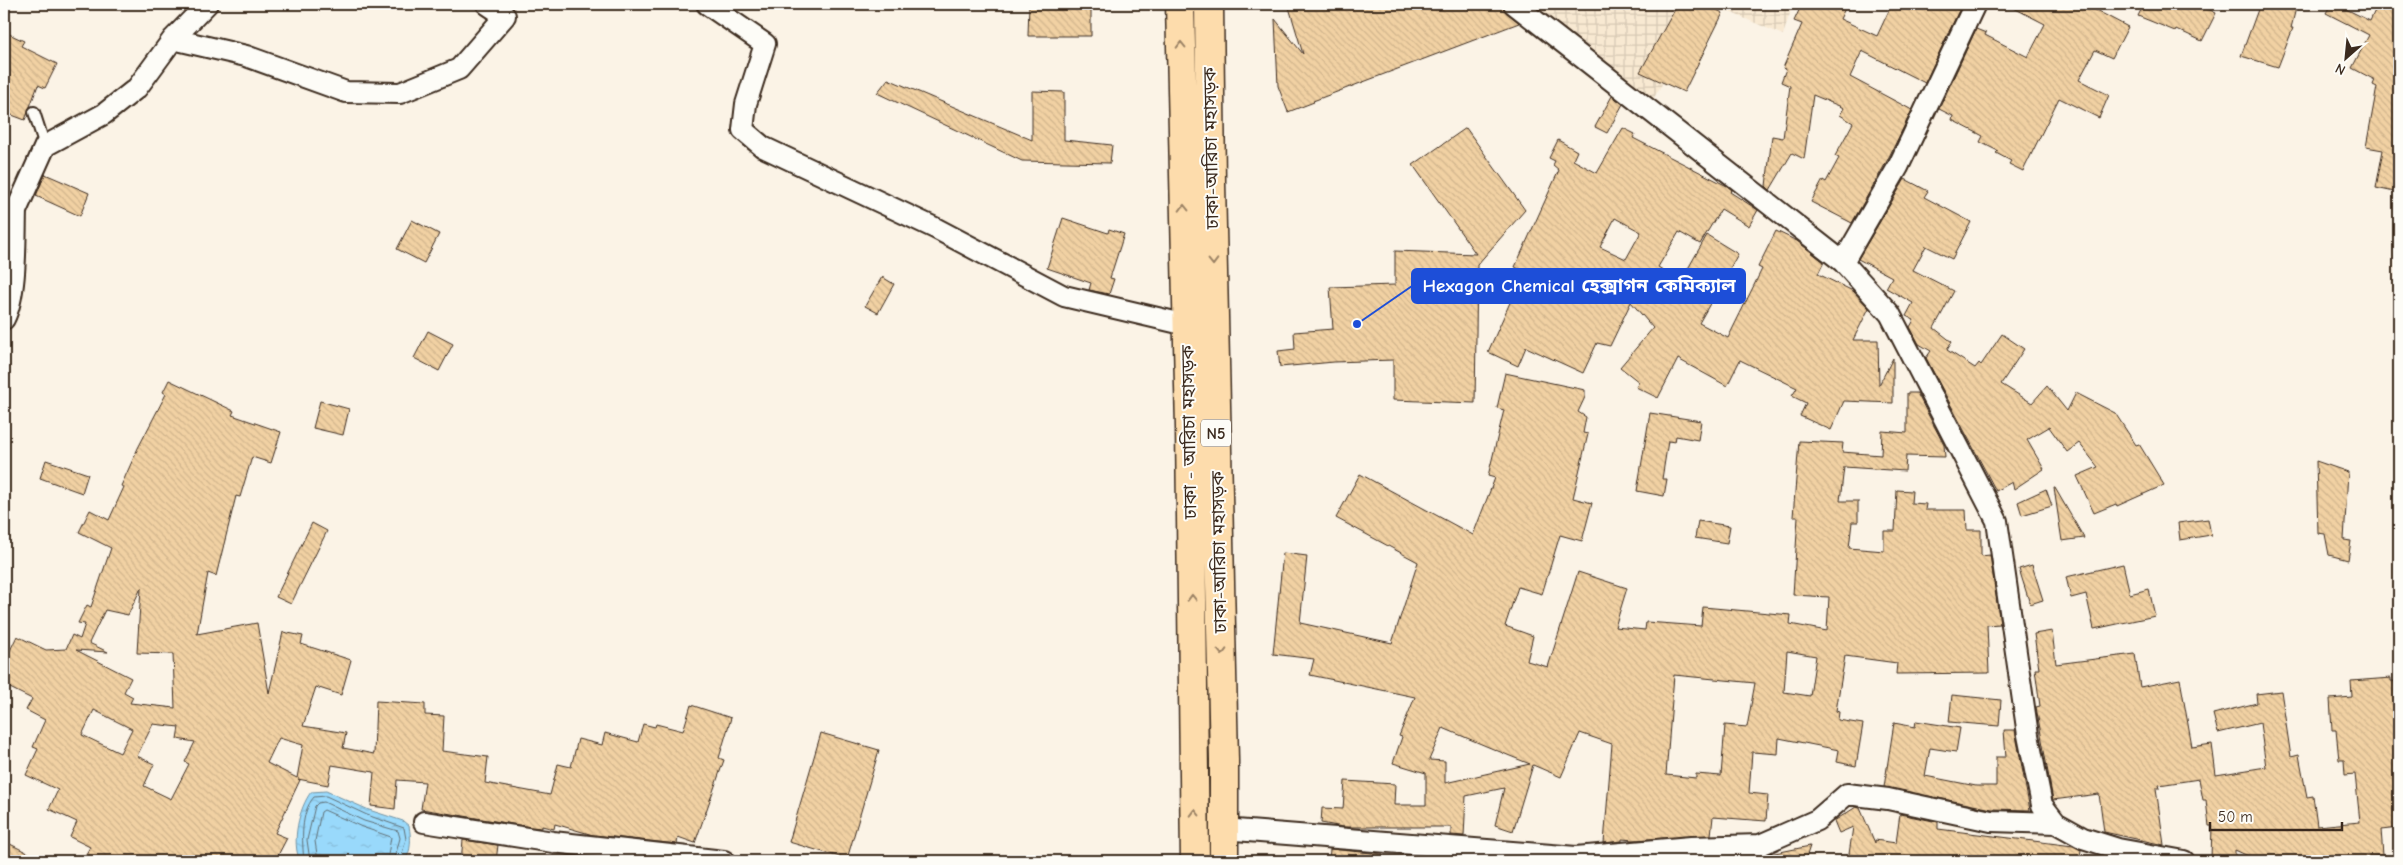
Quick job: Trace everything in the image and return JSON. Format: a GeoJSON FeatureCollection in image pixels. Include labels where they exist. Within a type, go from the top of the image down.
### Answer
{"type":"FeatureCollection","features":[{"type":"Feature","properties":{"kind":"highway","name":"ঢাকা - আরিচা মহাসড়ক"},"geometry":{"type":"LineString","coordinates":[[1180,4],[1195,861]]}},
{"type":"Feature","properties":{"kind":"highway","name":"ঢাকা-আরিচা মহাসড়ক"},"geometry":{"type":"LineString","coordinates":[[1209,4],[1211,183],[1224,750],[1224,861]]}},
{"type":"Feature","properties":{"kind":"street"},"geometry":{"type":"LineString","coordinates":[[4,319],[7,312],[14,264],[10,209],[45,146],[104,114],[137,88],[173,39],[207,4]]}},
{"type":"Feature","properties":{"kind":"street"},"geometry":{"type":"LineString","coordinates":[[173,39],[246,56],[346,92],[400,93],[459,69],[505,16],[487,4]]}},
{"type":"Feature","properties":{"kind":"street"},"geometry":{"type":"LineString","coordinates":[[707,4],[765,44],[746,104],[743,130],[763,147],[935,228],[1064,296],[1187,325]]}},
{"type":"Feature","properties":{"kind":"street"},"geometry":{"type":"LineString","coordinates":[[1514,4],[1842,262],[1890,314],[1997,521],[2028,735],[2042,805],[2056,824]]}},
{"type":"Feature","properties":{"kind":"street"},"geometry":{"type":"LineString","coordinates":[[1842,262],[1898,167],[1975,4]]}},
{"type":"Feature","properties":{"kind":"street"},"geometry":{"type":"LineString","coordinates":[[1223,829],[1576,857],[1691,847],[1760,845],[1817,820],[1846,794],[1888,799],[1991,821],[2056,824],[2083,838],[2145,858],[2184,861]]}},
{"type":"Feature","properties":{"kind":"street"},"geometry":{"type":"LineString","coordinates":[[424,822],[553,842],[724,861]]}},
{"type":"Feature","properties":{"kind":"lane"},"geometry":{"type":"LineString","coordinates":[[34,112],[45,146]]}},
{"type":"Feature","properties":{"kind":"shaded area"},"geometry":{"type":"Polygon","coordinates":[[[1532,4],[1711,4],[1650,104],[1532,4]]]}},
{"type":"Feature","properties":{"kind":"shaded area"},"geometry":{"type":"Polygon","coordinates":[[[1711,4],[1793,4],[1783,35],[1711,4]]]}},
{"type":"Feature","properties":{"kind":"water"},"geometry":{"type":"Polygon","coordinates":[[[326,791],[369,810],[403,821],[409,826],[410,849],[404,861],[300,861],[297,853],[296,835],[303,807],[311,792],[326,791]]]}},
{"type":"Feature","properties":{"kind":"building"},"geometry":{"type":"Polygon","coordinates":[[[1029,4],[1091,4],[1091,36],[1028,36],[1029,4]]]}},
{"type":"Feature","properties":{"kind":"building"},"geometry":{"type":"Polygon","coordinates":[[[1288,4],[1499,4],[1519,23],[1288,112],[1278,86],[1275,19],[1303,54],[1288,4]]]}},
{"type":"Feature","properties":{"kind":"building"},"geometry":{"type":"Polygon","coordinates":[[[1678,4],[1704,4],[1723,13],[1684,92],[1640,72],[1678,4]]]}},
{"type":"Feature","properties":{"kind":"building"},"geometry":{"type":"Polygon","coordinates":[[[1802,4],[1847,4],[1840,19],[1877,36],[1892,4],[1962,4],[1925,83],[1862,51],[1850,77],[1912,110],[1887,161],[1852,223],[1811,202],[1823,180],[1826,182],[1839,158],[1835,156],[1853,123],[1840,115],[1844,108],[1813,95],[1804,159],[1792,153],[1770,190],[1766,186],[1772,136],[1783,138],[1790,86],[1781,82],[1786,69],[1783,68],[1802,24],[1794,21],[1802,4]]]}},
{"type":"Feature","properties":{"kind":"building"},"geometry":{"type":"Polygon","coordinates":[[[2006,4],[2094,4],[2092,8],[2128,27],[2112,58],[2095,50],[2079,80],[2109,95],[2099,118],[2059,98],[2023,171],[2009,164],[2011,161],[1996,153],[1998,151],[1980,142],[1983,136],[1952,120],[1953,116],[1939,109],[1976,29],[2028,57],[2045,24],[2006,4]]]}},
{"type":"Feature","properties":{"kind":"building"},"geometry":{"type":"Polygon","coordinates":[[[2144,4],[2198,4],[2216,13],[2202,41],[2176,29],[2175,31],[2138,16],[2144,4]]]}},
{"type":"Feature","properties":{"kind":"building"},"geometry":{"type":"Polygon","coordinates":[[[2260,4],[2297,4],[2291,28],[2293,28],[2278,67],[2241,56],[2260,4]]]}},
{"type":"Feature","properties":{"kind":"building"},"geometry":{"type":"Polygon","coordinates":[[[2331,4],[2336,4],[2370,21],[2378,4],[2399,4],[2399,193],[2376,188],[2383,150],[2366,147],[2377,87],[2373,85],[2375,80],[2352,68],[2369,35],[2326,13],[2331,4]]]}},
{"type":"Feature","properties":{"kind":"building"},"geometry":{"type":"Polygon","coordinates":[[[9,34],[24,41],[21,46],[57,64],[45,88],[38,85],[25,120],[4,112],[4,44],[9,34]]]}},
{"type":"Feature","properties":{"kind":"building"},"geometry":{"type":"Polygon","coordinates":[[[888,79],[1032,140],[1032,91],[1064,92],[1064,140],[1112,145],[1110,163],[1022,161],[877,93],[888,79]]]}},
{"type":"Feature","properties":{"kind":"building"},"geometry":{"type":"Polygon","coordinates":[[[1612,96],[1623,104],[1607,133],[1595,127],[1612,96]]]}},
{"type":"Feature","properties":{"kind":"building"},"geometry":{"type":"Polygon","coordinates":[[[1466,128],[1525,210],[1477,265],[1475,403],[1393,400],[1393,360],[1334,362],[1280,367],[1278,351],[1295,349],[1294,332],[1333,329],[1330,287],[1395,285],[1395,251],[1476,254],[1413,165],[1466,128]]]}},
{"type":"Feature","properties":{"kind":"building"},"geometry":{"type":"Polygon","coordinates":[[[1623,128],[1635,134],[1633,138],[1727,186],[1732,190],[1730,192],[1758,210],[1749,226],[1721,209],[1700,244],[1679,232],[1658,267],[1681,281],[1707,235],[1738,254],[1699,323],[1728,338],[1762,269],[1758,267],[1776,231],[1797,241],[1824,262],[1818,274],[1853,291],[1869,308],[1853,340],[1878,340],[1879,385],[1893,358],[1893,403],[1844,401],[1831,430],[1800,416],[1806,403],[1792,396],[1797,388],[1740,360],[1727,386],[1678,359],[1658,398],[1636,387],[1639,382],[1620,367],[1653,328],[1631,302],[1610,346],[1597,343],[1583,373],[1526,347],[1518,366],[1488,352],[1524,271],[1515,267],[1559,170],[1553,165],[1555,161],[1549,158],[1558,140],[1577,151],[1573,160],[1597,173],[1623,128]],[[1615,218],[1600,247],[1626,259],[1641,232],[1615,218]]]}},
{"type":"Feature","properties":{"kind":"building"},"geometry":{"type":"Polygon","coordinates":[[[45,174],[89,193],[80,216],[36,196],[45,174]]]}},
{"type":"Feature","properties":{"kind":"building"},"geometry":{"type":"Polygon","coordinates":[[[1905,179],[1928,191],[1924,197],[1971,222],[1952,259],[1926,246],[1913,270],[1954,291],[1934,328],[1952,342],[1947,350],[1975,368],[1979,363],[1981,365],[2002,334],[2024,349],[2001,384],[2032,403],[2047,386],[2067,411],[2076,393],[2115,413],[2136,445],[2139,444],[2164,485],[2117,506],[2116,504],[2094,513],[2077,476],[2098,467],[2079,443],[2067,452],[2049,427],[2027,440],[2044,469],[2014,489],[2012,482],[1996,491],[1926,358],[1931,351],[1919,344],[1910,327],[1914,320],[1906,316],[1913,303],[1886,288],[1892,277],[1858,259],[1905,179]]]}},
{"type":"Feature","properties":{"kind":"building"},"geometry":{"type":"Polygon","coordinates":[[[1063,218],[1108,233],[1109,229],[1124,234],[1110,278],[1114,279],[1109,294],[1089,290],[1091,283],[1047,268],[1063,218]]]}},
{"type":"Feature","properties":{"kind":"building"},"geometry":{"type":"Polygon","coordinates":[[[412,220],[439,234],[424,263],[397,249],[412,220]]]}},
{"type":"Feature","properties":{"kind":"building"},"geometry":{"type":"Polygon","coordinates":[[[882,277],[894,284],[878,313],[865,306],[882,277]]]}},
{"type":"Feature","properties":{"kind":"building"},"geometry":{"type":"Polygon","coordinates":[[[428,331],[453,344],[439,371],[414,358],[428,331]]]}},
{"type":"Feature","properties":{"kind":"building"},"geometry":{"type":"Polygon","coordinates":[[[1505,373],[1585,390],[1585,397],[1578,412],[1586,417],[1583,433],[1588,434],[1573,498],[1592,503],[1582,541],[1560,535],[1542,594],[1518,587],[1505,626],[1533,636],[1527,661],[1548,667],[1578,572],[1627,588],[1615,627],[1645,630],[1646,622],[1701,626],[1703,607],[1791,615],[1790,624],[1827,631],[1829,597],[1793,595],[1798,517],[1793,517],[1799,441],[1843,443],[1842,452],[1881,455],[1882,431],[1907,433],[1907,393],[1917,393],[1944,445],[1945,457],[1906,456],[1905,471],[1844,467],[1840,501],[1858,501],[1858,522],[1852,522],[1849,548],[1884,551],[1884,531],[1895,531],[1897,490],[1912,491],[1911,503],[1926,504],[1925,510],[1966,510],[1967,530],[1981,530],[1981,556],[1990,555],[2000,624],[1987,625],[1989,673],[1896,674],[1897,663],[1845,656],[1836,711],[1839,712],[1838,720],[1863,724],[1856,766],[1837,762],[1839,750],[1779,738],[1778,754],[1752,752],[1749,793],[1768,795],[1766,821],[1713,817],[1711,835],[1634,840],[1622,839],[1622,841],[1604,843],[1612,744],[1580,733],[1561,777],[1533,765],[1513,831],[1495,825],[1504,788],[1466,796],[1464,836],[1451,835],[1451,827],[1343,827],[1321,823],[1322,808],[1343,809],[1345,781],[1395,784],[1394,805],[1426,805],[1426,773],[1393,763],[1402,737],[1399,736],[1415,697],[1310,675],[1314,659],[1273,654],[1283,553],[1307,556],[1300,623],[1392,643],[1418,562],[1336,518],[1360,474],[1473,535],[1495,478],[1488,476],[1504,410],[1497,408],[1505,373]],[[1787,651],[1784,692],[1810,696],[1816,656],[1787,651]],[[1674,675],[1666,775],[1696,778],[1696,774],[1721,776],[1725,725],[1747,727],[1755,683],[1674,675]],[[1443,728],[1429,760],[1445,761],[1445,783],[1530,764],[1443,728]]]}},
{"type":"Feature","properties":{"kind":"building"},"geometry":{"type":"Polygon","coordinates":[[[169,380],[234,411],[232,415],[281,432],[271,463],[252,457],[240,497],[236,496],[216,576],[208,573],[197,634],[257,623],[269,693],[283,632],[303,636],[301,644],[351,660],[341,695],[316,687],[303,726],[346,733],[343,748],[374,754],[376,701],[425,704],[425,715],[444,716],[442,751],[488,757],[485,783],[550,795],[558,764],[571,767],[578,739],[602,745],[605,733],[638,742],[643,724],[655,727],[656,724],[683,731],[691,705],[731,718],[719,758],[724,760],[695,843],[678,837],[677,844],[593,835],[555,824],[554,829],[542,826],[542,828],[531,827],[421,809],[425,782],[397,780],[395,809],[371,806],[374,772],[332,765],[328,785],[298,779],[300,780],[275,833],[287,838],[275,861],[82,861],[90,847],[70,837],[77,822],[49,809],[58,790],[26,775],[38,749],[33,747],[45,720],[26,710],[32,699],[4,685],[4,663],[17,636],[46,650],[66,649],[72,635],[80,639],[85,624],[78,623],[87,605],[91,607],[111,548],[79,532],[90,510],[109,520],[124,487],[121,486],[138,448],[166,394],[163,392],[169,380]],[[141,588],[128,615],[105,610],[89,643],[108,652],[76,650],[131,678],[124,692],[133,697],[130,703],[175,708],[173,654],[137,653],[141,588]],[[94,710],[82,735],[120,753],[132,729],[94,710]],[[153,724],[137,756],[154,764],[144,786],[171,799],[189,764],[185,762],[195,742],[177,739],[179,727],[153,724]],[[279,738],[267,763],[297,778],[303,745],[279,738]]]}},
{"type":"Feature","properties":{"kind":"building"},"geometry":{"type":"Polygon","coordinates":[[[320,401],[349,409],[343,435],[313,428],[320,401]]]}},
{"type":"Feature","properties":{"kind":"building"},"geometry":{"type":"Polygon","coordinates":[[[1650,413],[1701,421],[1698,440],[1676,436],[1675,442],[1668,441],[1662,479],[1667,479],[1664,496],[1637,491],[1650,413]]]}},
{"type":"Feature","properties":{"kind":"building"},"geometry":{"type":"Polygon","coordinates":[[[46,460],[88,474],[82,493],[40,478],[46,460]]]}},
{"type":"Feature","properties":{"kind":"building"},"geometry":{"type":"Polygon","coordinates":[[[2316,461],[2348,472],[2344,540],[2351,541],[2348,560],[2329,555],[2325,534],[2318,533],[2316,461]]]}},
{"type":"Feature","properties":{"kind":"building"},"geometry":{"type":"Polygon","coordinates":[[[2055,488],[2084,538],[2062,541],[2055,488]]]}},
{"type":"Feature","properties":{"kind":"building"},"geometry":{"type":"Polygon","coordinates":[[[2046,489],[2052,506],[2022,515],[2018,502],[2046,489]]]}},
{"type":"Feature","properties":{"kind":"building"},"geometry":{"type":"Polygon","coordinates":[[[2208,519],[2211,535],[2180,540],[2178,523],[2208,519]]]}},
{"type":"Feature","properties":{"kind":"building"},"geometry":{"type":"Polygon","coordinates":[[[1698,521],[1730,526],[1727,543],[1695,538],[1698,521]]]}},
{"type":"Feature","properties":{"kind":"building"},"geometry":{"type":"Polygon","coordinates":[[[312,523],[327,531],[291,604],[276,597],[312,523]]]}},
{"type":"Feature","properties":{"kind":"building"},"geometry":{"type":"Polygon","coordinates":[[[2123,564],[2130,594],[2149,589],[2155,616],[2094,629],[2086,594],[2071,598],[2066,577],[2123,564]]]}},
{"type":"Feature","properties":{"kind":"building"},"geometry":{"type":"Polygon","coordinates":[[[2032,565],[2043,600],[2030,604],[2019,569],[2032,565]]]}},
{"type":"Feature","properties":{"kind":"building"},"geometry":{"type":"Polygon","coordinates":[[[2052,631],[2056,664],[2135,654],[2140,687],[2180,679],[2192,747],[2212,744],[2216,775],[2266,767],[2260,723],[2218,733],[2213,714],[2257,703],[2256,694],[2281,691],[2291,757],[2299,755],[2307,797],[2313,796],[2317,826],[2360,822],[2355,774],[2345,775],[2344,760],[2339,760],[2336,730],[2332,730],[2330,699],[2352,697],[2351,681],[2391,678],[2391,681],[2399,682],[2399,828],[2381,830],[2383,855],[2364,857],[2364,861],[2259,861],[2235,850],[2235,858],[2211,858],[2212,826],[2209,826],[2206,800],[2203,800],[2199,779],[2159,785],[2160,788],[2156,788],[2164,845],[2104,832],[2099,794],[2053,800],[2036,707],[2040,706],[2035,669],[2039,669],[2034,634],[2052,631]]]}},
{"type":"Feature","properties":{"kind":"building"},"geometry":{"type":"Polygon","coordinates":[[[1952,695],[2001,700],[1999,726],[1949,722],[1952,695]]]}},
{"type":"Feature","properties":{"kind":"building"},"geometry":{"type":"Polygon","coordinates":[[[1916,721],[1960,728],[1956,752],[1930,748],[1925,776],[1976,786],[1996,786],[1996,757],[2006,757],[2004,730],[2015,730],[2030,810],[1992,809],[1884,787],[1894,723],[1915,727],[1916,721]]]}},
{"type":"Feature","properties":{"kind":"building"},"geometry":{"type":"Polygon","coordinates":[[[821,733],[879,750],[847,859],[789,842],[821,733]]]}},
{"type":"Feature","properties":{"kind":"building"},"geometry":{"type":"Polygon","coordinates":[[[1856,807],[1860,808],[1875,843],[1875,840],[1896,843],[1900,814],[1938,822],[1938,829],[2073,846],[2081,850],[2079,861],[1848,861],[1853,827],[1839,833],[1834,821],[1856,807]]]}},
{"type":"Feature","properties":{"kind":"building"},"geometry":{"type":"Polygon","coordinates":[[[463,840],[498,845],[496,861],[461,861],[463,840]]]}},
{"type":"Feature","properties":{"kind":"building"},"geometry":{"type":"Polygon","coordinates":[[[4,841],[44,861],[4,861],[4,841]]]}},
{"type":"Feature","properties":{"kind":"building"},"geometry":{"type":"Polygon","coordinates":[[[1810,846],[1805,861],[1767,861],[1766,855],[1810,846]]]}},
{"type":"Feature","properties":{"kind":"building"},"geometry":{"type":"Polygon","coordinates":[[[1330,849],[1383,854],[1382,861],[1329,861],[1330,849]]]}},
{"type":"Feature","properties":{"kind":"place","name":"Hexagon Chemical হেক্সাগন কেমিক্যাল"},"geometry":{"type":"Point","coordinates":[1357,324]}}]}
